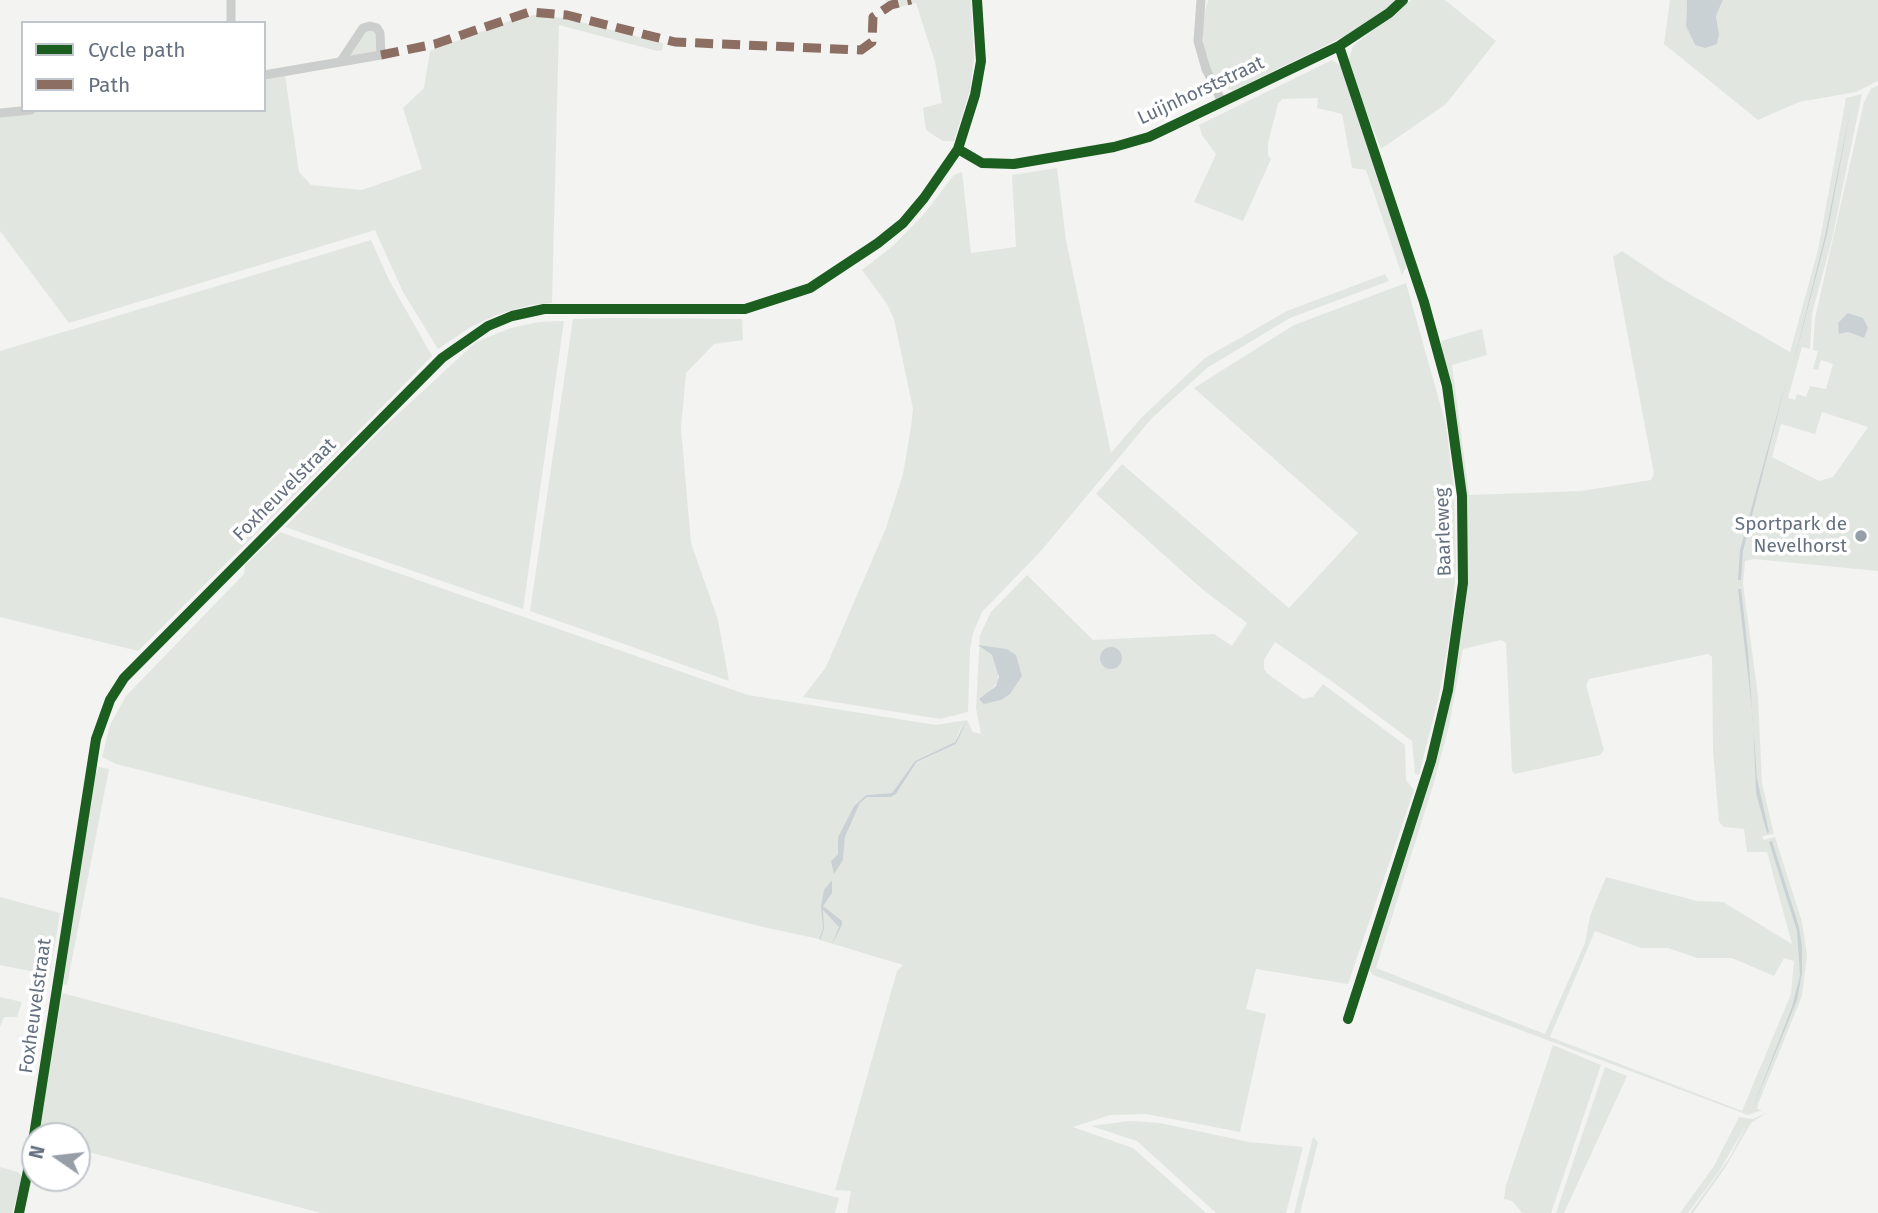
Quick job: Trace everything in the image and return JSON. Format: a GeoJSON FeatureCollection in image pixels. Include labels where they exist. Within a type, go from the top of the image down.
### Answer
{"type":"FeatureCollection","features":[{"type":"Feature","properties":{"kind":"street"},"geometry":{"type":"LineString","coordinates":[[231,0],[232,21]]}},
{"type":"Feature","properties":{"kind":"street","name":"Foxheuvelstraat"},"geometry":{"type":"LineString","coordinates":[[19,1213],[30,1161],[94,750],[101,719],[124,678],[442,358],[471,336],[512,316],[544,309],[706,312],[745,309],[772,303],[810,288],[838,271],[903,223],[937,181],[958,149],[975,95],[981,61],[977,0]]}},
{"type":"Feature","properties":{"kind":"street"},"geometry":{"type":"LineString","coordinates":[[1202,0],[1198,41],[1206,69],[1222,103]]}},
{"type":"Feature","properties":{"kind":"street","name":"Luijnhorststraat"},"geometry":{"type":"LineString","coordinates":[[958,149],[982,163],[996,165],[1114,147],[1149,137],[1339,46],[1389,13],[1403,0]]}},
{"type":"Feature","properties":{"kind":"street"},"geometry":{"type":"LineString","coordinates":[[266,75],[381,55],[380,33],[377,28],[363,28],[341,61]]}},
{"type":"Feature","properties":{"kind":"street","name":"Baarleweg"},"geometry":{"type":"LineString","coordinates":[[1339,46],[1424,302],[1447,386],[1462,496],[1464,583],[1448,690],[1431,761],[1348,1019]]}},
{"type":"Feature","properties":{"kind":"street"},"geometry":{"type":"LineString","coordinates":[[0,113],[21,111]]}},
{"type":"Feature","properties":{"kind":"shaded area"},"geometry":{"type":"Polygon","coordinates":[[[886,0],[971,0],[974,58],[970,90],[954,141],[943,141],[926,130],[923,108],[942,103],[935,62],[916,3],[888,10],[886,0]]]}},
{"type":"Feature","properties":{"kind":"shaded area"},"geometry":{"type":"Polygon","coordinates":[[[1208,0],[1397,0],[1363,27],[1233,91],[1216,84],[1204,52],[1202,23],[1208,0]]]}},
{"type":"Feature","properties":{"kind":"shaded area"},"geometry":{"type":"Polygon","coordinates":[[[1411,0],[1445,0],[1496,41],[1446,104],[1381,149],[1350,71],[1349,58],[1353,46],[1411,0]]]}},
{"type":"Feature","properties":{"kind":"shaded area"},"geometry":{"type":"Polygon","coordinates":[[[1670,0],[1687,0],[1686,26],[1695,45],[1719,34],[1716,16],[1723,0],[1878,0],[1878,81],[1856,92],[1799,102],[1758,120],[1664,44],[1670,0]]]}},
{"type":"Feature","properties":{"kind":"shaded area"},"geometry":{"type":"Polygon","coordinates":[[[1687,0],[1723,0],[1716,16],[1719,34],[1717,44],[1705,48],[1695,45],[1686,26],[1687,0]]]}},
{"type":"Feature","properties":{"kind":"shaded area"},"geometry":{"type":"Polygon","coordinates":[[[534,15],[565,18],[663,43],[662,50],[657,51],[559,25],[552,303],[530,305],[496,315],[469,328],[438,349],[403,292],[375,230],[69,323],[0,231],[0,115],[32,112],[266,112],[266,79],[285,75],[299,172],[311,185],[362,190],[422,169],[403,108],[424,88],[430,51],[517,18],[534,15]]]}},
{"type":"Feature","properties":{"kind":"shaded area"},"geometry":{"type":"Polygon","coordinates":[[[368,29],[375,32],[379,52],[348,56],[362,33],[368,29]]]}},
{"type":"Feature","properties":{"kind":"shaded area"},"geometry":{"type":"Polygon","coordinates":[[[1332,60],[1341,66],[1407,266],[1402,275],[1366,170],[1352,168],[1342,114],[1317,108],[1318,98],[1282,99],[1278,104],[1268,143],[1268,155],[1271,159],[1243,221],[1194,202],[1216,154],[1202,135],[1199,125],[1332,60]]]}},
{"type":"Feature","properties":{"kind":"shaded area"},"geometry":{"type":"Polygon","coordinates":[[[1878,85],[1878,571],[1754,559],[1745,561],[1743,584],[1758,696],[1762,784],[1774,834],[1762,836],[1764,840],[1775,837],[1802,922],[1807,955],[1802,996],[1758,1104],[1757,1109],[1762,1110],[1748,1115],[1373,975],[1368,968],[1435,756],[1451,683],[1465,522],[1441,341],[1482,329],[1487,355],[1452,365],[1469,495],[1581,491],[1651,480],[1654,474],[1613,257],[1622,251],[1667,281],[1790,352],[1818,250],[1846,98],[1862,94],[1832,239],[1812,314],[1810,349],[1802,347],[1788,398],[1795,400],[1797,394],[1806,397],[1810,386],[1826,389],[1833,364],[1821,360],[1818,370],[1813,369],[1818,351],[1813,350],[1815,318],[1864,102],[1871,89],[1878,85]],[[1822,412],[1815,434],[1781,424],[1772,457],[1819,481],[1833,477],[1868,427],[1822,412]],[[1501,640],[1463,649],[1449,726],[1434,782],[1376,968],[1545,1034],[1585,943],[1590,916],[1606,877],[1697,901],[1723,902],[1792,944],[1767,852],[1747,852],[1744,829],[1724,827],[1719,822],[1713,750],[1712,657],[1708,654],[1589,679],[1586,685],[1604,750],[1600,755],[1515,774],[1512,771],[1506,643],[1501,640]],[[1595,931],[1550,1037],[1742,1111],[1791,994],[1794,961],[1784,958],[1774,976],[1732,958],[1697,958],[1668,948],[1641,948],[1595,931]]]}},
{"type":"Feature","properties":{"kind":"shaded area"},"geometry":{"type":"Polygon","coordinates":[[[1852,101],[1827,234],[1791,373],[1825,236],[1852,101]]]}},
{"type":"Feature","properties":{"kind":"shaded area"},"geometry":{"type":"Polygon","coordinates":[[[1057,168],[1066,240],[1111,453],[1142,417],[1205,358],[1287,311],[1385,274],[1389,281],[1290,318],[1207,368],[1152,418],[1040,552],[982,612],[973,633],[970,650],[968,712],[940,719],[803,697],[826,667],[886,528],[903,474],[911,427],[913,409],[894,319],[887,304],[862,270],[893,246],[924,214],[954,175],[962,172],[971,253],[1016,247],[1012,175],[1057,168]]]}},
{"type":"Feature","properties":{"kind":"shaded area"},"geometry":{"type":"Polygon","coordinates":[[[371,240],[389,280],[432,356],[320,470],[138,651],[0,617],[0,351],[371,240]]]}},
{"type":"Feature","properties":{"kind":"shaded area"},"geometry":{"type":"Polygon","coordinates":[[[1406,283],[1446,425],[1454,489],[1456,566],[1451,628],[1439,696],[1419,775],[1415,774],[1412,741],[1330,680],[1275,642],[1264,660],[1264,669],[1268,674],[1303,699],[1313,697],[1323,684],[1405,745],[1406,780],[1414,790],[1348,984],[1256,969],[1246,1009],[1266,1014],[1240,1132],[1146,1114],[1110,1115],[1073,1127],[1133,1148],[1206,1213],[847,1213],[851,1191],[835,1190],[897,971],[903,965],[820,940],[821,936],[819,939],[763,927],[116,764],[102,757],[110,725],[126,696],[244,574],[245,565],[280,532],[748,695],[936,725],[967,720],[973,732],[981,734],[976,708],[980,635],[991,612],[1027,575],[1093,640],[1214,634],[1232,646],[1247,623],[1202,589],[1096,494],[1122,464],[1289,608],[1358,533],[1194,388],[1294,325],[1406,283]],[[980,646],[992,655],[998,668],[998,682],[986,695],[1014,687],[1018,682],[1016,660],[1007,649],[980,646]],[[962,724],[955,742],[915,761],[892,793],[866,795],[854,806],[838,837],[838,854],[831,861],[843,860],[845,837],[860,803],[867,797],[896,794],[918,762],[956,744],[962,724]]]}},
{"type":"Feature","properties":{"kind":"shaded area"},"geometry":{"type":"Polygon","coordinates":[[[1848,313],[1863,318],[1868,328],[1864,338],[1848,332],[1839,334],[1838,323],[1848,313]]]}},
{"type":"Feature","properties":{"kind":"shaded area"},"geometry":{"type":"Polygon","coordinates":[[[573,319],[742,319],[743,340],[714,344],[686,373],[681,428],[691,543],[718,620],[729,681],[530,611],[573,319]]]}},
{"type":"Feature","properties":{"kind":"shaded area"},"geometry":{"type":"Polygon","coordinates":[[[564,321],[523,609],[285,527],[384,427],[476,342],[511,328],[539,322],[564,321]]]}},
{"type":"Feature","properties":{"kind":"shaded area"},"geometry":{"type":"Polygon","coordinates":[[[1786,382],[1743,551],[1741,580],[1738,580],[1740,550],[1786,382]]]}},
{"type":"Feature","properties":{"kind":"shaded area"},"geometry":{"type":"Polygon","coordinates":[[[1738,589],[1741,589],[1752,711],[1738,589]]]}},
{"type":"Feature","properties":{"kind":"shaded area"},"geometry":{"type":"Polygon","coordinates":[[[978,645],[1007,649],[1016,655],[1022,676],[1010,694],[1001,700],[984,704],[979,699],[996,686],[999,677],[992,655],[978,645]]]}},
{"type":"Feature","properties":{"kind":"shaded area"},"geometry":{"type":"Polygon","coordinates":[[[1107,647],[1115,647],[1122,654],[1122,662],[1115,669],[1107,669],[1100,662],[1100,654],[1107,647]]]}},
{"type":"Feature","properties":{"kind":"shaded area"},"geometry":{"type":"Polygon","coordinates":[[[967,720],[956,744],[917,762],[896,794],[891,797],[867,797],[860,803],[845,837],[843,860],[834,874],[831,861],[838,854],[838,837],[854,806],[866,795],[892,793],[915,761],[955,742],[967,720]]]}},
{"type":"Feature","properties":{"kind":"shaded area"},"geometry":{"type":"Polygon","coordinates":[[[1753,728],[1757,779],[1769,832],[1767,833],[1756,793],[1753,728]]]}},
{"type":"Feature","properties":{"kind":"shaded area"},"geometry":{"type":"Polygon","coordinates":[[[99,767],[109,769],[67,985],[63,984],[93,778],[99,767]]]}},
{"type":"Feature","properties":{"kind":"shaded area"},"geometry":{"type":"Polygon","coordinates":[[[1772,841],[1799,927],[1802,973],[1797,1000],[1752,1110],[1792,1007],[1800,975],[1797,931],[1769,842],[1772,841]]]}},
{"type":"Feature","properties":{"kind":"shaded area"},"geometry":{"type":"Polygon","coordinates":[[[832,880],[832,893],[823,906],[842,921],[842,925],[832,944],[839,927],[823,910],[824,929],[819,939],[823,929],[821,906],[824,890],[832,880]]]}},
{"type":"Feature","properties":{"kind":"shaded area"},"geometry":{"type":"Polygon","coordinates":[[[0,897],[60,913],[50,975],[0,965],[0,897]]]}},
{"type":"Feature","properties":{"kind":"shaded area"},"geometry":{"type":"Polygon","coordinates":[[[62,993],[839,1198],[835,1213],[321,1213],[91,1153],[91,1122],[40,1122],[62,993]]]}},
{"type":"Feature","properties":{"kind":"shaded area"},"geometry":{"type":"Polygon","coordinates":[[[0,997],[22,1002],[17,1017],[4,1017],[0,1027],[0,997]]]}},
{"type":"Feature","properties":{"kind":"shaded area"},"geometry":{"type":"Polygon","coordinates":[[[1553,1045],[1601,1065],[1551,1213],[1522,1213],[1512,1201],[1504,1199],[1506,1185],[1553,1045]]]}},
{"type":"Feature","properties":{"kind":"shaded area"},"geometry":{"type":"Polygon","coordinates":[[[1605,1067],[1627,1076],[1564,1213],[1556,1213],[1605,1067]]]}},
{"type":"Feature","properties":{"kind":"shaded area"},"geometry":{"type":"Polygon","coordinates":[[[1766,1113],[1751,1123],[1725,1168],[1693,1213],[1690,1213],[1730,1157],[1746,1125],[1720,1170],[1688,1213],[1680,1213],[1714,1166],[1739,1117],[1753,1119],[1766,1113]]]}},
{"type":"Feature","properties":{"kind":"shaded area"},"geometry":{"type":"Polygon","coordinates":[[[1130,1121],[1160,1123],[1249,1142],[1303,1147],[1286,1213],[1216,1213],[1137,1141],[1091,1126],[1130,1121]]]}},
{"type":"Feature","properties":{"kind":"shaded area"},"geometry":{"type":"Polygon","coordinates":[[[1313,1137],[1318,1142],[1300,1213],[1294,1213],[1313,1137]]]}},
{"type":"Feature","properties":{"kind":"shaded area"},"geometry":{"type":"Polygon","coordinates":[[[0,1167],[18,1172],[21,1184],[12,1213],[0,1213],[0,1167]]]}},
{"type":"Feature","properties":{"kind":"marked path"},"geometry":{"type":"LineString","coordinates":[[381,55],[435,44],[529,12],[567,15],[675,42],[861,50],[872,42],[873,17],[891,5],[911,0]]}},
{"type":"Feature","properties":{"kind":"cycle path"},"geometry":{"type":"LineString","coordinates":[[19,1213],[30,1161],[96,739],[110,700],[124,678],[442,358],[488,326],[512,316],[544,309],[745,309],[810,288],[878,243],[903,223],[958,149],[975,95],[981,61],[977,0]]}},
{"type":"Feature","properties":{"kind":"cycle path"},"geometry":{"type":"LineString","coordinates":[[958,149],[982,163],[1014,164],[1114,147],[1149,137],[1339,46],[1389,13],[1403,0]]}},
{"type":"Feature","properties":{"kind":"cycle path"},"geometry":{"type":"LineString","coordinates":[[1339,46],[1424,302],[1447,386],[1462,496],[1463,583],[1448,690],[1431,761],[1348,1019]]}},
{"type":"Feature","properties":{"kind":"place","name":"Sportpark de Nevelhorst"},"geometry":{"type":"Point","coordinates":[1861,536]}}]}
